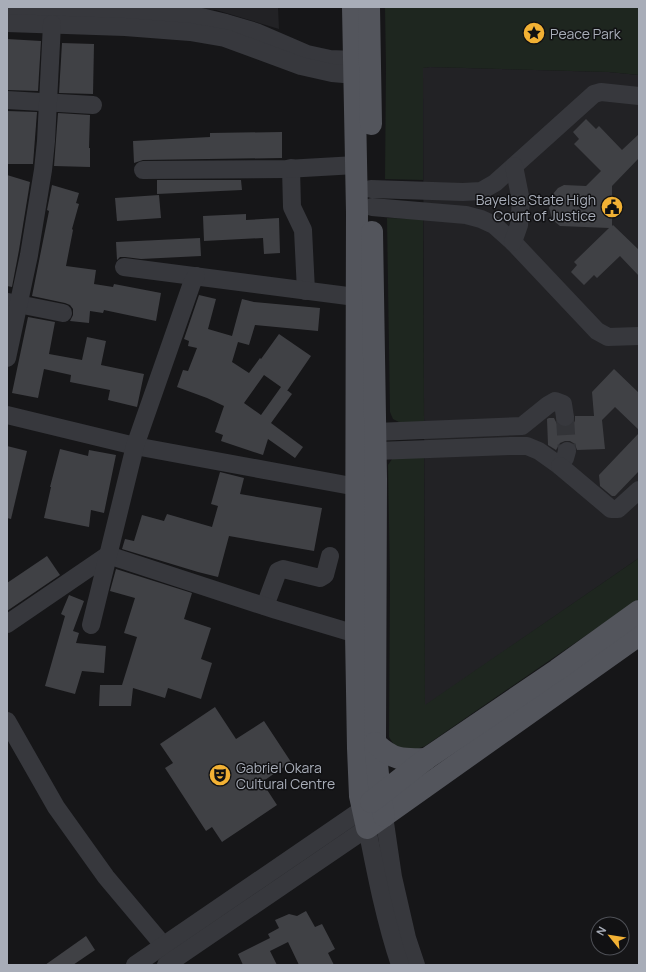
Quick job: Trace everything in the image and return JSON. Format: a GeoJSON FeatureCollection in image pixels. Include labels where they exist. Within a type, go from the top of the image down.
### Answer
{"type":"FeatureCollection","features":[{"type":"Feature","properties":{"kind":"main road"},"geometry":{"type":"LineString","coordinates":[[353,7],[362,68],[371,198],[357,487],[356,634],[358,748],[360,796],[374,812]]}},
{"type":"Feature","properties":{"kind":"main road"},"geometry":{"type":"LineString","coordinates":[[370,7],[362,68],[356,166],[375,441],[374,812]]}},
{"type":"Feature","properties":{"kind":"main road"},"geometry":{"type":"LineString","coordinates":[[374,812],[426,759],[557,670],[639,611]]}},
{"type":"Feature","properties":{"kind":"main road"},"geometry":{"type":"LineString","coordinates":[[374,812],[639,636]]}},
{"type":"Feature","properties":{"kind":"main road"},"geometry":{"type":"LineString","coordinates":[[375,743],[395,758],[409,760],[426,759]]}},
{"type":"Feature","properties":{"kind":"street"},"geometry":{"type":"LineString","coordinates":[[7,10],[201,17],[256,32],[307,54],[362,68]]}},
{"type":"Feature","properties":{"kind":"street"},"geometry":{"type":"LineString","coordinates":[[7,22],[190,32],[226,38],[301,66],[332,73],[362,68]]}},
{"type":"Feature","properties":{"kind":"street"},"geometry":{"type":"LineString","coordinates":[[7,358],[13,303],[30,248],[43,170],[46,141],[52,24]]}},
{"type":"Feature","properties":{"kind":"street"},"geometry":{"type":"LineString","coordinates":[[371,198],[481,191],[495,183],[594,94],[601,92],[639,96]]}},
{"type":"Feature","properties":{"kind":"street"},"geometry":{"type":"LineString","coordinates":[[7,100],[93,105]]}},
{"type":"Feature","properties":{"kind":"street"},"geometry":{"type":"LineString","coordinates":[[143,170],[356,166]]}},
{"type":"Feature","properties":{"kind":"street"},"geometry":{"type":"LineString","coordinates":[[513,242],[519,225],[521,201],[514,166]]}},
{"type":"Feature","properties":{"kind":"street"},"geometry":{"type":"LineString","coordinates":[[291,168],[292,206],[303,230],[306,291]]}},
{"type":"Feature","properties":{"kind":"street"},"geometry":{"type":"LineString","coordinates":[[371,198],[466,214],[494,225],[513,242],[597,331],[608,337],[639,336]]}},
{"type":"Feature","properties":{"kind":"street"},"geometry":{"type":"LineString","coordinates":[[124,267],[365,298]]}},
{"type":"Feature","properties":{"kind":"street"},"geometry":{"type":"LineString","coordinates":[[91,625],[135,446],[192,283],[196,276]]}},
{"type":"Feature","properties":{"kind":"street"},"geometry":{"type":"LineString","coordinates":[[13,303],[63,313]]}},
{"type":"Feature","properties":{"kind":"street"},"geometry":{"type":"LineString","coordinates":[[375,441],[522,426],[555,400],[563,404],[565,417]]}},
{"type":"Feature","properties":{"kind":"street"},"geometry":{"type":"LineString","coordinates":[[7,415],[135,446],[357,487]]}},
{"type":"Feature","properties":{"kind":"street"},"geometry":{"type":"LineString","coordinates":[[375,441],[527,446],[564,458],[611,509],[618,509],[639,490]]}},
{"type":"Feature","properties":{"kind":"street"},"geometry":{"type":"LineString","coordinates":[[108,555],[356,634]]}},
{"type":"Feature","properties":{"kind":"street"},"geometry":{"type":"LineString","coordinates":[[7,624],[108,555]]}},
{"type":"Feature","properties":{"kind":"street"},"geometry":{"type":"LineString","coordinates":[[265,606],[278,571],[283,569],[320,578],[325,575],[330,556]]}},
{"type":"Feature","properties":{"kind":"street"},"geometry":{"type":"LineString","coordinates":[[7,721],[56,808],[106,877],[164,946]]}},
{"type":"Feature","properties":{"kind":"street"},"geometry":{"type":"LineString","coordinates":[[136,965],[374,812]]}},
{"type":"Feature","properties":{"kind":"street"},"geometry":{"type":"LineString","coordinates":[[166,965],[374,812]]}},
{"type":"Feature","properties":{"kind":"street"},"geometry":{"type":"LineString","coordinates":[[374,812],[377,878],[391,939],[400,965]]}},
{"type":"Feature","properties":{"kind":"street"},"geometry":{"type":"LineString","coordinates":[[374,812],[393,877],[407,938],[416,965]]}},
{"type":"Feature","properties":{"kind":"shaded area"},"geometry":{"type":"Polygon","coordinates":[[[145,7],[278,7],[279,29],[216,10],[145,7]]]}},
{"type":"Feature","properties":{"kind":"shaded area","name":"Peace Park"},"geometry":{"type":"Polygon","coordinates":[[[385,7],[639,7],[639,75],[609,72],[423,68],[423,180],[385,179],[385,7]]]}},
{"type":"Feature","properties":{"kind":"shaded area"},"geometry":{"type":"Polygon","coordinates":[[[423,68],[609,72],[639,75],[639,558],[425,706],[423,68]]]}},
{"type":"Feature","properties":{"kind":"shaded area"},"geometry":{"type":"Polygon","coordinates":[[[387,218],[423,219],[424,422],[399,422],[393,419],[390,412],[387,218]]]}},
{"type":"Feature","properties":{"kind":"shaded area"},"geometry":{"type":"Polygon","coordinates":[[[424,455],[425,705],[639,558],[639,599],[425,746],[411,751],[394,745],[389,737],[390,582],[388,465],[392,459],[424,455]]]}},
{"type":"Feature","properties":{"kind":"building"},"geometry":{"type":"Polygon","coordinates":[[[7,39],[41,41],[38,91],[7,90],[7,39]]]}},
{"type":"Feature","properties":{"kind":"building"},"geometry":{"type":"Polygon","coordinates":[[[62,43],[94,44],[93,94],[59,93],[62,43]]]}},
{"type":"Feature","properties":{"kind":"building"},"geometry":{"type":"Polygon","coordinates":[[[7,111],[37,112],[33,164],[7,164],[7,111]]]}},
{"type":"Feature","properties":{"kind":"building"},"geometry":{"type":"Polygon","coordinates":[[[58,113],[90,115],[90,167],[54,166],[58,113]]]}},
{"type":"Feature","properties":{"kind":"building"},"geometry":{"type":"Polygon","coordinates":[[[586,119],[596,129],[599,126],[622,150],[639,134],[639,158],[612,186],[612,226],[613,225],[639,250],[639,276],[620,256],[597,278],[594,275],[584,285],[571,272],[577,265],[574,262],[609,228],[560,226],[554,221],[549,208],[553,194],[558,188],[564,185],[586,186],[601,171],[574,144],[579,139],[573,132],[586,119]]]}},
{"type":"Feature","properties":{"kind":"building"},"geometry":{"type":"Polygon","coordinates":[[[282,132],[282,158],[143,160],[134,163],[133,141],[210,137],[210,133],[282,132]]]}},
{"type":"Feature","properties":{"kind":"building"},"geometry":{"type":"Polygon","coordinates":[[[7,175],[30,182],[12,287],[7,286],[7,175]]]}},
{"type":"Feature","properties":{"kind":"building"},"geometry":{"type":"Polygon","coordinates":[[[157,180],[241,180],[242,190],[157,194],[157,180]]]}},
{"type":"Feature","properties":{"kind":"building"},"geometry":{"type":"Polygon","coordinates":[[[52,185],[79,193],[76,203],[79,204],[72,229],[66,266],[96,270],[94,284],[113,287],[114,284],[161,293],[156,321],[104,310],[103,313],[90,311],[89,323],[70,321],[73,315],[73,309],[70,305],[32,296],[49,211],[47,210],[52,185]]]}},
{"type":"Feature","properties":{"kind":"building"},"geometry":{"type":"Polygon","coordinates":[[[159,195],[161,218],[117,221],[115,198],[159,195]]]}},
{"type":"Feature","properties":{"kind":"building"},"geometry":{"type":"Polygon","coordinates":[[[246,214],[246,220],[279,218],[280,253],[264,254],[263,238],[204,241],[203,216],[246,214]]]}},
{"type":"Feature","properties":{"kind":"building"},"geometry":{"type":"Polygon","coordinates":[[[200,238],[201,256],[141,259],[120,257],[117,260],[116,242],[200,238]]]}},
{"type":"Feature","properties":{"kind":"building"},"geometry":{"type":"Polygon","coordinates":[[[199,295],[216,299],[208,329],[232,336],[242,299],[254,302],[320,308],[318,331],[255,325],[249,345],[238,342],[232,362],[249,373],[279,334],[311,356],[287,390],[292,394],[271,423],[303,447],[295,458],[268,439],[263,455],[221,441],[223,435],[215,432],[224,406],[177,387],[183,370],[188,371],[197,348],[188,346],[189,341],[184,339],[199,295]],[[264,375],[244,403],[261,415],[281,387],[264,375]]]}},
{"type":"Feature","properties":{"kind":"building"},"geometry":{"type":"Polygon","coordinates":[[[28,317],[55,322],[49,354],[82,360],[87,337],[106,341],[101,365],[144,374],[137,407],[108,400],[110,390],[70,382],[71,375],[44,369],[38,398],[12,393],[28,317]]]}},
{"type":"Feature","properties":{"kind":"building"},"geometry":{"type":"Polygon","coordinates":[[[614,369],[639,393],[639,430],[615,407],[602,420],[605,449],[577,450],[575,444],[570,441],[560,443],[556,450],[548,445],[547,419],[554,418],[557,424],[561,427],[566,427],[572,425],[575,421],[575,416],[594,416],[592,392],[614,369]]]}},
{"type":"Feature","properties":{"kind":"building"},"geometry":{"type":"Polygon","coordinates":[[[639,433],[639,471],[615,496],[612,496],[600,486],[599,475],[639,433]]]}},
{"type":"Feature","properties":{"kind":"building"},"geometry":{"type":"Polygon","coordinates":[[[7,446],[27,451],[11,519],[7,518],[7,446]]]}},
{"type":"Feature","properties":{"kind":"building"},"geometry":{"type":"Polygon","coordinates":[[[60,449],[88,456],[89,450],[116,455],[104,513],[91,510],[89,527],[44,518],[60,449]]]}},
{"type":"Feature","properties":{"kind":"building"},"geometry":{"type":"Polygon","coordinates":[[[220,472],[244,478],[240,494],[322,508],[314,551],[229,536],[218,577],[122,549],[125,539],[134,541],[142,515],[164,521],[167,514],[212,527],[218,506],[211,504],[220,472]]]}},
{"type":"Feature","properties":{"kind":"building"},"geometry":{"type":"Polygon","coordinates":[[[47,556],[60,575],[7,611],[7,583],[47,556]]]}},
{"type":"Feature","properties":{"kind":"building"},"geometry":{"type":"Polygon","coordinates":[[[116,569],[192,593],[184,619],[211,628],[201,659],[212,663],[201,699],[168,688],[165,698],[133,688],[131,706],[99,706],[100,685],[122,685],[137,637],[124,633],[135,598],[110,591],[116,569]]]}},
{"type":"Feature","properties":{"kind":"building"},"geometry":{"type":"Polygon","coordinates":[[[69,595],[84,601],[73,631],[79,633],[76,643],[106,646],[104,673],[82,671],[75,694],[45,686],[65,616],[61,614],[69,595]]]}},
{"type":"Feature","properties":{"kind":"building","name":"Gabriel Okara Cultural Centre"},"geometry":{"type":"Polygon","coordinates":[[[215,707],[236,739],[264,721],[291,762],[262,782],[277,805],[222,842],[212,827],[206,831],[165,768],[173,763],[160,744],[215,707]]]}},
{"type":"Feature","properties":{"kind":"building"},"geometry":{"type":"Polygon","coordinates":[[[306,911],[315,927],[322,924],[335,949],[328,953],[334,965],[299,965],[288,942],[270,951],[277,965],[243,965],[238,954],[270,938],[268,934],[279,928],[275,920],[289,914],[297,916],[306,911]]]}},
{"type":"Feature","properties":{"kind":"building"},"geometry":{"type":"Polygon","coordinates":[[[86,936],[95,950],[73,965],[45,965],[86,936]]]}},
{"type":"Feature","properties":{"kind":"tunnel"},"geometry":{"type":"LineString","coordinates":[[565,417],[567,451]]}},
{"type":"Feature","properties":{"kind":"place","name":"Peace Park"},"geometry":{"type":"Point","coordinates":[534,33]}},
{"type":"Feature","properties":{"kind":"place","name":"Bayelsa State High Court of Justice"},"geometry":{"type":"Point","coordinates":[612,207]}},
{"type":"Feature","properties":{"kind":"place","name":"Gabriel Okara Cultural Centre"},"geometry":{"type":"Point","coordinates":[220,775]}}]}
